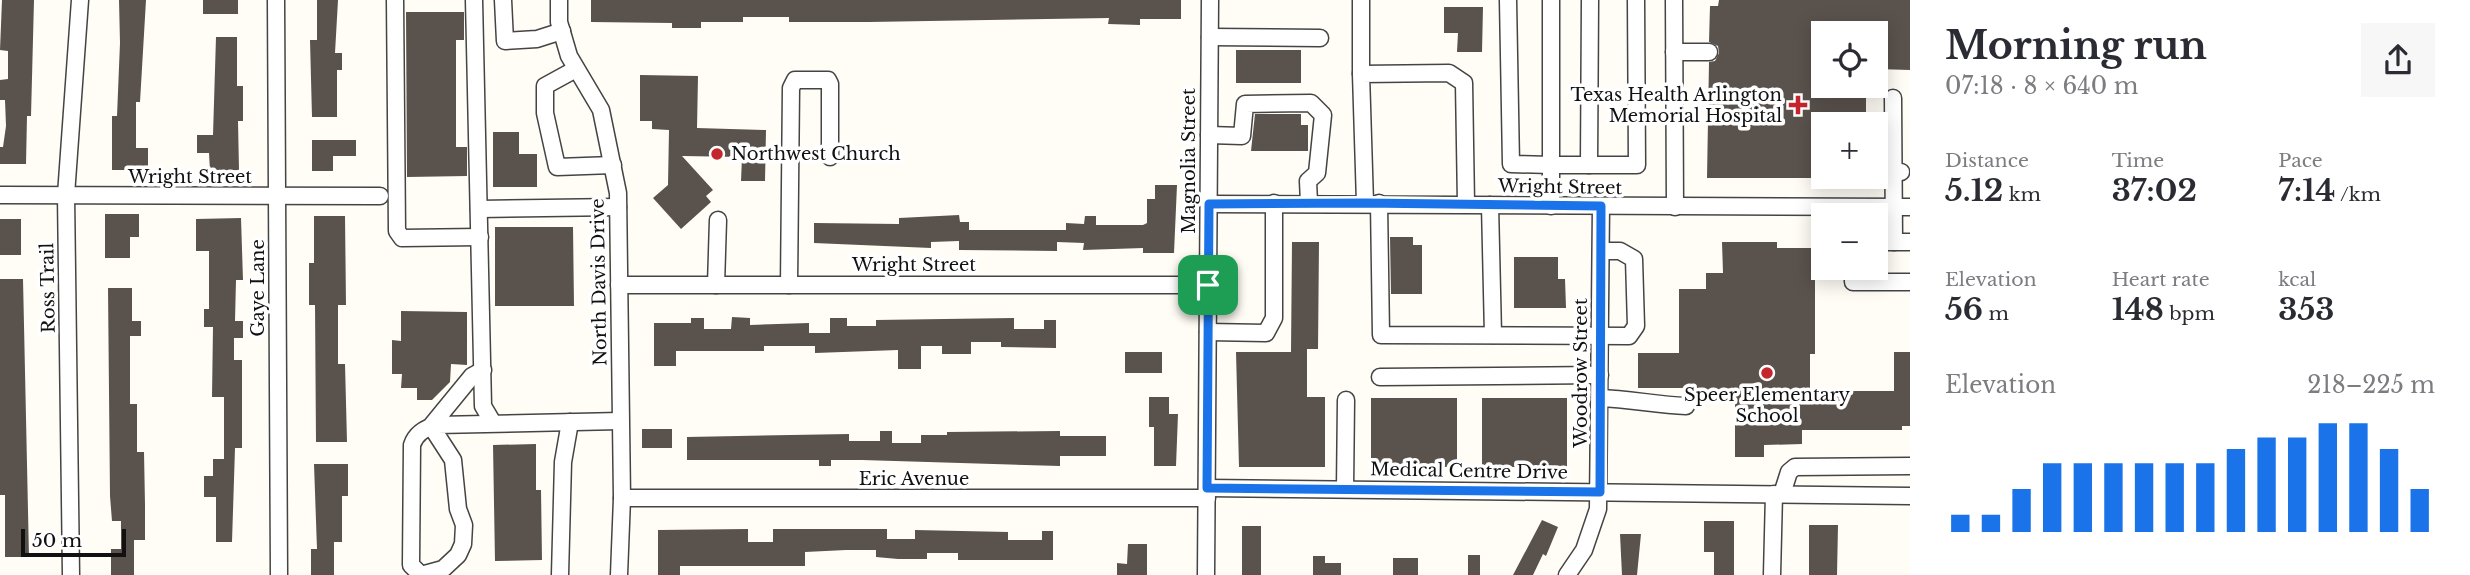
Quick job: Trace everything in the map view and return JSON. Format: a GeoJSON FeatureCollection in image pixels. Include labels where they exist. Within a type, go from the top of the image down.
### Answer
{"type":"FeatureCollection","features":[{"type":"Feature","properties":{"kind":"street","name":"Ross Trail"},"geometry":{"type":"LineString","coordinates":[[71,575],[66,195],[80,0]]}},
{"type":"Feature","properties":{"kind":"street","name":"Gaye Lane"},"geometry":{"type":"LineString","coordinates":[[276,0],[279,575]]}},
{"type":"Feature","properties":{"kind":"street"},"geometry":{"type":"LineString","coordinates":[[395,0],[397,231],[402,238],[480,237]]}},
{"type":"Feature","properties":{"kind":"street"},"geometry":{"type":"LineString","coordinates":[[474,0],[484,406],[493,423]]}},
{"type":"Feature","properties":{"kind":"street"},"geometry":{"type":"LineString","coordinates":[[503,0],[505,41],[537,39],[562,31]]}},
{"type":"Feature","properties":{"kind":"street","name":"North Davis Drive"},"geometry":{"type":"LineString","coordinates":[[559,0],[562,31],[576,69],[601,110],[613,165],[618,207],[622,498],[619,575]]}},
{"type":"Feature","properties":{"kind":"street","name":"Magnolia Street"},"geometry":{"type":"LineString","coordinates":[[1206,575],[1210,0]]}},
{"type":"Feature","properties":{"kind":"street"},"geometry":{"type":"LineString","coordinates":[[1361,0],[1361,74],[1381,335],[1629,337],[1634,332],[1636,303],[1634,259],[1620,251],[1601,251]]}},
{"type":"Feature","properties":{"kind":"street"},"geometry":{"type":"LineString","coordinates":[[1508,0],[1511,164],[1637,165],[1636,0]]}},
{"type":"Feature","properties":{"kind":"street"},"geometry":{"type":"LineString","coordinates":[[1550,206],[1551,0]]}},
{"type":"Feature","properties":{"kind":"street"},"geometry":{"type":"LineString","coordinates":[[1589,165],[1590,0]]}},
{"type":"Feature","properties":{"kind":"street"},"geometry":{"type":"LineString","coordinates":[[1674,0],[1675,207]]}},
{"type":"Feature","properties":{"kind":"street"},"geometry":{"type":"LineString","coordinates":[[1209,37],[1320,38]]}},
{"type":"Feature","properties":{"kind":"street"},"geometry":{"type":"LineString","coordinates":[[1674,52],[1709,52]]}},
{"type":"Feature","properties":{"kind":"street"},"geometry":{"type":"LineString","coordinates":[[576,69],[545,86],[545,113],[557,167],[613,165]]}},
{"type":"Feature","properties":{"kind":"street"},"geometry":{"type":"LineString","coordinates":[[1361,74],[1449,73],[1464,83],[1466,204]]}},
{"type":"Feature","properties":{"kind":"street"},"geometry":{"type":"LineString","coordinates":[[789,285],[791,88],[795,80],[828,80],[830,84],[830,157]]}},
{"type":"Feature","properties":{"kind":"street"},"geometry":{"type":"LineString","coordinates":[[1894,98],[1902,242]]}},
{"type":"Feature","properties":{"kind":"street"},"geometry":{"type":"LineString","coordinates":[[1209,135],[1242,136],[1245,104],[1311,103],[1323,115],[1317,173],[1308,181],[1309,203]]}},
{"type":"Feature","properties":{"kind":"street"},"geometry":{"type":"LineString","coordinates":[[1888,172],[1897,172]]}},
{"type":"Feature","properties":{"kind":"street","name":"Wright Street"},"geometry":{"type":"LineString","coordinates":[[0,195],[380,196]]}},
{"type":"Feature","properties":{"kind":"street"},"geometry":{"type":"LineString","coordinates":[[1208,332],[1266,333],[1271,329],[1274,203]]}},
{"type":"Feature","properties":{"kind":"street","name":"Wright Street"},"geometry":{"type":"LineString","coordinates":[[1209,204],[1372,203],[1811,210]]}},
{"type":"Feature","properties":{"kind":"street"},"geometry":{"type":"LineString","coordinates":[[1490,205],[1493,335]]}},
{"type":"Feature","properties":{"kind":"street","name":"Woodrow Street"},"geometry":{"type":"LineString","coordinates":[[1567,575],[1584,550],[1598,509],[1600,492],[1601,206]]}},
{"type":"Feature","properties":{"kind":"street"},"geometry":{"type":"LineString","coordinates":[[479,209],[618,207]]}},
{"type":"Feature","properties":{"kind":"street"},"geometry":{"type":"LineString","coordinates":[[716,285],[718,220]]}},
{"type":"Feature","properties":{"kind":"street"},"geometry":{"type":"LineString","coordinates":[[1853,280],[1910,282]]}},
{"type":"Feature","properties":{"kind":"street","name":"Wright Street"},"geometry":{"type":"LineString","coordinates":[[619,285],[1208,285]]}},
{"type":"Feature","properties":{"kind":"street"},"geometry":{"type":"LineString","coordinates":[[431,426],[453,460],[458,509],[464,525],[463,544],[458,555],[443,569],[421,575],[411,565],[412,445],[419,433],[431,426],[472,376],[483,370]]}},
{"type":"Feature","properties":{"kind":"street"},"geometry":{"type":"LineString","coordinates":[[1380,377],[1600,376]]}},
{"type":"Feature","properties":{"kind":"street"},"geometry":{"type":"LineString","coordinates":[[1600,398],[1686,406]]}},
{"type":"Feature","properties":{"kind":"street"},"geometry":{"type":"LineString","coordinates":[[1345,489],[1346,400]]}},
{"type":"Feature","properties":{"kind":"street"},"geometry":{"type":"LineString","coordinates":[[431,426],[620,421]]}},
{"type":"Feature","properties":{"kind":"street"},"geometry":{"type":"LineString","coordinates":[[560,575],[563,462],[570,422]]}},
{"type":"Feature","properties":{"kind":"street"},"geometry":{"type":"LineString","coordinates":[[1772,575],[1778,494],[1794,467],[1910,466]]}},
{"type":"Feature","properties":{"kind":"street","name":"Medical Centre Drive"},"geometry":{"type":"LineString","coordinates":[[1207,493],[1345,489],[1910,496]]}},
{"type":"Feature","properties":{"kind":"street","name":"Eric Avenue"},"geometry":{"type":"LineString","coordinates":[[622,498],[1207,493]]}},
{"type":"Feature","properties":{"kind":"building"},"geometry":{"type":"Polygon","coordinates":[[[2,0],[34,0],[31,116],[27,116],[26,164],[0,164],[0,147],[3,147],[6,126],[5,100],[0,100],[0,80],[8,79],[8,51],[0,50],[2,0]]]}},
{"type":"Feature","properties":{"kind":"building"},"geometry":{"type":"Polygon","coordinates":[[[119,0],[146,0],[140,102],[136,102],[136,148],[148,148],[148,170],[112,170],[112,116],[117,116],[119,0]]]}},
{"type":"Feature","properties":{"kind":"building"},"geometry":{"type":"Polygon","coordinates":[[[203,0],[238,0],[238,14],[203,14],[203,0]]]}},
{"type":"Feature","properties":{"kind":"building"},"geometry":{"type":"Polygon","coordinates":[[[317,0],[338,0],[335,53],[342,53],[342,70],[337,70],[337,117],[312,117],[310,40],[317,40],[317,0]]]}},
{"type":"Feature","properties":{"kind":"building"},"geometry":{"type":"Polygon","coordinates":[[[591,0],[1181,0],[1181,19],[1140,19],[1140,25],[1108,24],[1109,18],[789,22],[789,17],[743,17],[743,22],[701,22],[701,28],[672,28],[672,23],[591,22],[591,0]]]}},
{"type":"Feature","properties":{"kind":"building"},"geometry":{"type":"Polygon","coordinates":[[[1719,0],[1910,0],[1910,70],[1888,69],[1888,21],[1811,21],[1811,98],[1866,98],[1866,112],[1811,112],[1811,178],[1707,178],[1709,62],[1715,61],[1719,53],[1718,46],[1709,42],[1710,6],[1718,6],[1719,0]]]}},
{"type":"Feature","properties":{"kind":"building"},"geometry":{"type":"Polygon","coordinates":[[[1444,7],[1483,7],[1482,52],[1457,52],[1458,33],[1444,33],[1444,7]]]}},
{"type":"Feature","properties":{"kind":"building"},"geometry":{"type":"Polygon","coordinates":[[[406,12],[464,12],[464,40],[456,40],[456,147],[467,147],[467,176],[407,177],[406,12]]]}},
{"type":"Feature","properties":{"kind":"building"},"geometry":{"type":"Polygon","coordinates":[[[216,37],[237,37],[237,86],[243,86],[243,121],[238,121],[239,170],[210,171],[209,153],[197,153],[197,135],[213,135],[216,37]]]}},
{"type":"Feature","properties":{"kind":"building"},"geometry":{"type":"Polygon","coordinates":[[[1236,50],[1301,50],[1301,83],[1236,83],[1236,50]]]}},
{"type":"Feature","properties":{"kind":"building","name":"Northwest Church"},"geometry":{"type":"Polygon","coordinates":[[[640,75],[698,76],[697,128],[766,130],[765,181],[741,181],[742,157],[682,156],[713,190],[706,196],[711,202],[681,229],[653,198],[668,185],[669,130],[652,129],[652,121],[640,121],[640,75]]]}},
{"type":"Feature","properties":{"kind":"building"},"geometry":{"type":"Polygon","coordinates":[[[1255,114],[1301,114],[1301,125],[1308,125],[1308,151],[1251,151],[1255,114]]]}},
{"type":"Feature","properties":{"kind":"building"},"geometry":{"type":"Polygon","coordinates":[[[493,132],[519,132],[519,154],[537,154],[537,187],[493,187],[493,132]]]}},
{"type":"Feature","properties":{"kind":"building"},"geometry":{"type":"Polygon","coordinates":[[[312,140],[356,140],[356,156],[333,156],[333,171],[312,171],[312,140]]]}},
{"type":"Feature","properties":{"kind":"building"},"geometry":{"type":"Polygon","coordinates":[[[1155,185],[1177,185],[1174,253],[1143,253],[1143,248],[1083,250],[1084,243],[1057,242],[1057,251],[959,250],[959,241],[931,242],[931,248],[814,243],[814,223],[899,224],[899,218],[959,215],[960,222],[969,222],[969,230],[1066,230],[1066,223],[1084,224],[1085,216],[1096,216],[1096,225],[1143,225],[1147,223],[1147,199],[1155,199],[1155,185]]]}},
{"type":"Feature","properties":{"kind":"building"},"geometry":{"type":"Polygon","coordinates":[[[105,214],[139,214],[139,237],[130,237],[130,258],[105,258],[105,214]]]}},
{"type":"Feature","properties":{"kind":"building"},"geometry":{"type":"Polygon","coordinates":[[[314,216],[345,216],[346,305],[338,305],[338,364],[345,364],[347,442],[316,442],[315,305],[309,305],[309,263],[314,263],[314,216]]]}},
{"type":"Feature","properties":{"kind":"building"},"geometry":{"type":"Polygon","coordinates":[[[241,218],[243,280],[236,280],[235,321],[243,321],[243,338],[234,338],[234,360],[242,360],[242,448],[235,448],[232,542],[216,542],[216,497],[204,497],[204,476],[213,476],[213,459],[224,459],[224,397],[212,397],[213,327],[204,327],[204,309],[209,309],[209,251],[196,251],[196,219],[241,218]]]}},
{"type":"Feature","properties":{"kind":"building"},"geometry":{"type":"Polygon","coordinates":[[[0,219],[21,219],[21,255],[0,255],[0,219]]]}},
{"type":"Feature","properties":{"kind":"building"},"geometry":{"type":"Polygon","coordinates":[[[495,227],[573,227],[574,306],[495,306],[495,227]]]}},
{"type":"Feature","properties":{"kind":"building"},"geometry":{"type":"Polygon","coordinates":[[[1390,237],[1413,237],[1413,245],[1422,245],[1422,294],[1391,294],[1390,237]]]}},
{"type":"Feature","properties":{"kind":"building"},"geometry":{"type":"Polygon","coordinates":[[[1292,242],[1319,242],[1318,349],[1307,349],[1307,397],[1325,397],[1325,467],[1239,467],[1236,352],[1291,352],[1292,242]]]}},
{"type":"Feature","properties":{"kind":"building"},"geometry":{"type":"Polygon","coordinates":[[[1722,242],[1777,242],[1777,248],[1811,248],[1811,280],[1815,280],[1815,354],[1810,354],[1810,391],[1894,391],[1894,352],[1910,352],[1910,426],[1902,426],[1902,430],[1802,430],[1802,444],[1764,445],[1764,457],[1735,457],[1735,401],[1695,401],[1695,388],[1638,388],[1638,353],[1679,353],[1679,289],[1706,289],[1706,273],[1723,273],[1722,242]]]}},
{"type":"Feature","properties":{"kind":"building"},"geometry":{"type":"Polygon","coordinates":[[[1514,257],[1558,257],[1558,279],[1565,279],[1566,308],[1514,308],[1514,257]]]}},
{"type":"Feature","properties":{"kind":"building"},"geometry":{"type":"Polygon","coordinates":[[[0,279],[23,279],[29,557],[5,557],[5,495],[0,495],[0,279]]]}},
{"type":"Feature","properties":{"kind":"building"},"geometry":{"type":"Polygon","coordinates":[[[108,288],[132,288],[132,321],[141,321],[141,336],[130,336],[130,404],[137,404],[137,452],[144,452],[145,505],[145,540],[134,540],[134,575],[111,575],[111,549],[121,549],[121,521],[112,521],[110,496],[108,288]]]}},
{"type":"Feature","properties":{"kind":"building"},"geometry":{"type":"Polygon","coordinates":[[[401,311],[467,312],[467,365],[451,364],[450,382],[432,400],[417,400],[417,388],[401,388],[402,374],[392,374],[392,340],[401,341],[401,311]]]}},
{"type":"Feature","properties":{"kind":"building"},"geometry":{"type":"Polygon","coordinates":[[[732,317],[750,318],[750,325],[809,323],[809,333],[830,333],[830,318],[847,318],[847,326],[876,326],[876,320],[1014,318],[1014,329],[1044,329],[1044,320],[1056,320],[1056,348],[1001,347],[1001,342],[971,342],[971,354],[942,354],[942,346],[921,346],[921,369],[898,369],[898,350],[815,353],[815,346],[764,346],[764,351],[676,351],[676,366],[654,366],[654,323],[691,323],[691,318],[704,318],[704,329],[731,329],[732,317]]]}},
{"type":"Feature","properties":{"kind":"building"},"geometry":{"type":"Polygon","coordinates":[[[1125,352],[1162,352],[1162,373],[1125,373],[1125,352]]]}},
{"type":"Feature","properties":{"kind":"building"},"geometry":{"type":"Polygon","coordinates":[[[1149,397],[1169,397],[1169,414],[1178,414],[1176,466],[1154,466],[1154,427],[1149,427],[1149,397]]]}},
{"type":"Feature","properties":{"kind":"building"},"geometry":{"type":"Polygon","coordinates":[[[1371,398],[1457,398],[1457,467],[1371,467],[1371,398]]]}},
{"type":"Feature","properties":{"kind":"building"},"geometry":{"type":"Polygon","coordinates":[[[1482,398],[1567,398],[1567,467],[1482,467],[1482,398]]]}},
{"type":"Feature","properties":{"kind":"building"},"geometry":{"type":"Polygon","coordinates":[[[642,429],[672,429],[672,448],[642,448],[642,429]]]}},
{"type":"Feature","properties":{"kind":"building"},"geometry":{"type":"Polygon","coordinates":[[[880,431],[892,431],[892,443],[921,443],[921,435],[947,435],[947,432],[1060,431],[1060,436],[1106,436],[1106,456],[1060,456],[1060,466],[831,460],[831,466],[819,466],[819,460],[687,460],[687,437],[849,434],[849,441],[880,441],[880,431]]]}},
{"type":"Feature","properties":{"kind":"building"},"geometry":{"type":"Polygon","coordinates":[[[536,444],[536,490],[541,490],[542,560],[495,561],[493,445],[536,444]]]}},
{"type":"Feature","properties":{"kind":"building"},"geometry":{"type":"Polygon","coordinates":[[[314,464],[348,464],[348,496],[342,496],[342,542],[334,542],[334,575],[311,575],[311,549],[317,549],[314,464]]]}},
{"type":"Feature","properties":{"kind":"building"},"geometry":{"type":"Polygon","coordinates":[[[1542,520],[1558,527],[1546,556],[1543,554],[1533,575],[1513,575],[1542,520]]]}},
{"type":"Feature","properties":{"kind":"building"},"geometry":{"type":"Polygon","coordinates":[[[1704,521],[1734,521],[1734,575],[1714,575],[1714,552],[1704,552],[1704,521]]]}},
{"type":"Feature","properties":{"kind":"building"},"geometry":{"type":"Polygon","coordinates":[[[1809,525],[1838,525],[1837,575],[1809,575],[1809,525]]]}},
{"type":"Feature","properties":{"kind":"building"},"geometry":{"type":"Polygon","coordinates":[[[1242,526],[1261,526],[1261,575],[1242,575],[1242,526]]]}},
{"type":"Feature","properties":{"kind":"building"},"geometry":{"type":"Polygon","coordinates":[[[748,529],[748,542],[773,542],[773,529],[887,529],[887,539],[915,539],[915,530],[1008,532],[1008,540],[1042,540],[1042,531],[1053,531],[1053,560],[958,560],[958,553],[927,553],[927,559],[898,559],[876,557],[876,550],[846,550],[805,552],[805,566],[680,566],[680,575],[658,575],[658,530],[748,529]]]}},
{"type":"Feature","properties":{"kind":"building"},"geometry":{"type":"Polygon","coordinates":[[[1620,534],[1641,534],[1637,575],[1622,575],[1620,534]]]}},
{"type":"Feature","properties":{"kind":"building"},"geometry":{"type":"Polygon","coordinates":[[[1128,544],[1147,544],[1147,575],[1117,575],[1117,563],[1127,564],[1128,544]]]}},
{"type":"Feature","properties":{"kind":"building"},"geometry":{"type":"Polygon","coordinates":[[[1468,555],[1480,555],[1480,575],[1468,575],[1468,555]]]}},
{"type":"Feature","properties":{"kind":"building"},"geometry":{"type":"Polygon","coordinates":[[[1313,556],[1325,556],[1325,563],[1341,563],[1341,575],[1313,575],[1313,556]]]}},
{"type":"Feature","properties":{"kind":"building"},"geometry":{"type":"Polygon","coordinates":[[[1393,558],[1418,558],[1418,575],[1393,575],[1393,558]]]}},
{"type":"Feature","properties":{"kind":"place","name":"Texas Health Arlington Memorial Hospital"},"geometry":{"type":"Point","coordinates":[1798,105]}},
{"type":"Feature","properties":{"kind":"place","name":"Northwest Church"},"geometry":{"type":"Point","coordinates":[717,154]}},
{"type":"Feature","properties":{"kind":"place","name":"Speer Elementary School"},"geometry":{"type":"Point","coordinates":[1767,373]}},
{"type":"Feature","properties":{"kind":"route"},"geometry":{"type":"LineString","coordinates":[[1209,204],[1601,206],[1600,492],[1207,488],[1208,285],[1209,204]]}}]}
